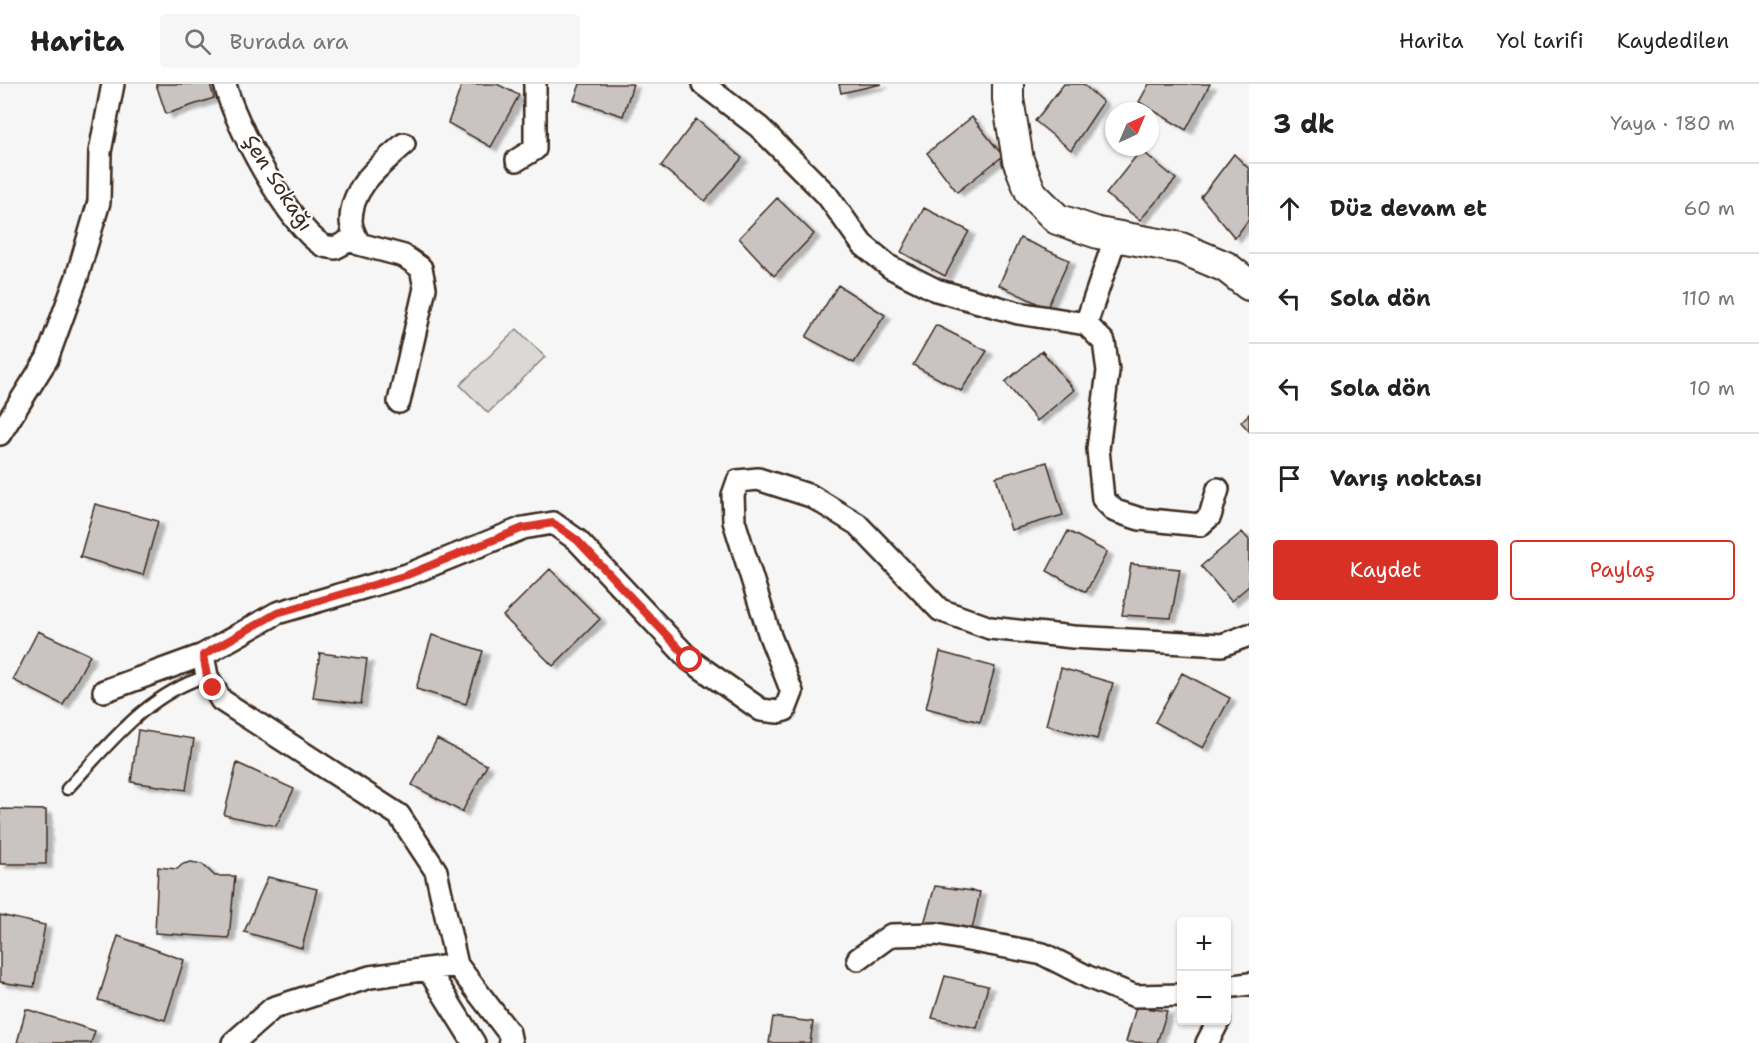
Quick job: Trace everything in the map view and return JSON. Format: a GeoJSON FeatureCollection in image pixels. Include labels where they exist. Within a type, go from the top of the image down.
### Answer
{"type":"FeatureCollection","features":[{"type":"Feature","properties":{"kind":"street"},"geometry":{"type":"LineString","coordinates":[[0,434],[47,359],[77,278],[99,201],[100,152],[113,84]]}},
{"type":"Feature","properties":{"kind":"street","name":"Şen Sokağı"},"geometry":{"type":"LineString","coordinates":[[225,84],[229,99],[254,153],[303,229],[323,246],[335,248],[356,237]]}},
{"type":"Feature","properties":{"kind":"street"},"geometry":{"type":"LineString","coordinates":[[517,160],[534,149],[535,84]]}},
{"type":"Feature","properties":{"kind":"street"},"geometry":{"type":"LineString","coordinates":[[703,84],[759,128],[827,195],[862,244],[890,267],[936,290],[1018,313],[1086,324],[1104,342],[1108,371],[1098,449],[1103,499],[1115,511],[1140,519],[1200,525],[1210,516],[1218,489]]}},
{"type":"Feature","properties":{"kind":"street"},"geometry":{"type":"LineString","coordinates":[[1008,84],[1008,99],[1018,160],[1031,193],[1057,219],[1098,233],[1181,248],[1226,267],[1249,285]]}},
{"type":"Feature","properties":{"kind":"street"},"geometry":{"type":"LineString","coordinates":[[399,402],[425,288],[421,268],[404,256],[359,244],[350,223],[355,200],[367,177],[404,144]]}},
{"type":"Feature","properties":{"kind":"street"},"geometry":{"type":"LineString","coordinates":[[1086,324],[1116,236]]}},
{"type":"Feature","properties":{"kind":"street"},"geometry":{"type":"LineString","coordinates":[[104,691],[203,655],[277,613],[407,575],[523,528],[553,523],[577,540],[690,660],[761,710],[778,712],[785,710],[792,692],[770,636],[734,521],[733,495],[738,481],[758,479],[811,496],[857,524],[940,610],[990,628],[1073,637],[1222,645],[1249,635]]}},
{"type":"Feature","properties":{"kind":"street"},"geometry":{"type":"LineString","coordinates":[[203,655],[207,676],[221,700],[399,815],[436,871],[457,965],[508,1033],[511,1043]]}},
{"type":"Feature","properties":{"kind":"street"},"geometry":{"type":"LineString","coordinates":[[858,959],[891,935],[937,934],[1043,954],[1088,977],[1135,996],[1177,995]]}},
{"type":"Feature","properties":{"kind":"street"},"geometry":{"type":"LineString","coordinates":[[234,1043],[273,1008],[370,977],[457,965]]}},
{"type":"Feature","properties":{"kind":"street"},"geometry":{"type":"LineString","coordinates":[[428,969],[474,1043]]}},
{"type":"Feature","properties":{"kind":"street"},"geometry":{"type":"LineString","coordinates":[[1207,1043],[1216,1025]]}},
{"type":"Feature","properties":{"kind":"lane"},"geometry":{"type":"LineString","coordinates":[[67,789],[145,708],[177,687],[207,676]]}},
{"type":"Feature","properties":{"kind":"shaded area"},"geometry":{"type":"Polygon","coordinates":[[[517,329],[545,357],[488,413],[460,385],[517,329]]]}},
{"type":"Feature","properties":{"kind":"building"},"geometry":{"type":"Polygon","coordinates":[[[156,84],[210,84],[214,98],[166,114],[156,84]]]}},
{"type":"Feature","properties":{"kind":"building"},"geometry":{"type":"Polygon","coordinates":[[[462,84],[497,84],[519,95],[491,147],[448,123],[462,84]]]}},
{"type":"Feature","properties":{"kind":"building"},"geometry":{"type":"Polygon","coordinates":[[[580,84],[633,84],[623,116],[574,100],[580,84]]]}},
{"type":"Feature","properties":{"kind":"building"},"geometry":{"type":"Polygon","coordinates":[[[839,84],[882,84],[841,93],[839,84]]]}},
{"type":"Feature","properties":{"kind":"building"},"geometry":{"type":"Polygon","coordinates":[[[1064,84],[1083,84],[1103,102],[1071,150],[1035,121],[1064,84]]]}},
{"type":"Feature","properties":{"kind":"building"},"geometry":{"type":"Polygon","coordinates":[[[1149,84],[1210,84],[1186,130],[1159,114],[1159,102],[1139,102],[1149,84]]]}},
{"type":"Feature","properties":{"kind":"building"},"geometry":{"type":"Polygon","coordinates":[[[972,117],[1003,156],[957,192],[927,153],[972,117]]]}},
{"type":"Feature","properties":{"kind":"building"},"geometry":{"type":"Polygon","coordinates":[[[696,119],[742,158],[705,201],[661,166],[696,119]]]}},
{"type":"Feature","properties":{"kind":"building"},"geometry":{"type":"Polygon","coordinates":[[[1234,154],[1249,169],[1249,219],[1235,238],[1201,197],[1234,154]]]}},
{"type":"Feature","properties":{"kind":"building"},"geometry":{"type":"Polygon","coordinates":[[[1136,156],[1148,156],[1176,179],[1140,220],[1106,194],[1136,156]]]}},
{"type":"Feature","properties":{"kind":"building"},"geometry":{"type":"Polygon","coordinates":[[[777,198],[814,234],[774,276],[739,238],[777,198]]]}},
{"type":"Feature","properties":{"kind":"building"},"geometry":{"type":"Polygon","coordinates":[[[924,208],[969,231],[945,276],[901,252],[924,208]]]}},
{"type":"Feature","properties":{"kind":"building"},"geometry":{"type":"Polygon","coordinates":[[[1020,238],[1069,260],[1047,308],[999,285],[1020,238]]]}},
{"type":"Feature","properties":{"kind":"building"},"geometry":{"type":"Polygon","coordinates":[[[838,285],[885,315],[854,363],[806,337],[838,285]]]}},
{"type":"Feature","properties":{"kind":"building"},"geometry":{"type":"Polygon","coordinates":[[[936,325],[987,351],[961,391],[913,365],[936,325]]]}},
{"type":"Feature","properties":{"kind":"building"},"geometry":{"type":"Polygon","coordinates":[[[1042,351],[1074,390],[1037,421],[1005,382],[1042,351]]]}},
{"type":"Feature","properties":{"kind":"building"},"geometry":{"type":"Polygon","coordinates":[[[1249,414],[1249,431],[1241,422],[1249,414]]]}},
{"type":"Feature","properties":{"kind":"building"},"geometry":{"type":"Polygon","coordinates":[[[1047,462],[1063,515],[1011,530],[996,477],[1047,462]]]}},
{"type":"Feature","properties":{"kind":"building"},"geometry":{"type":"Polygon","coordinates":[[[95,504],[158,521],[143,575],[80,557],[95,504]]]}},
{"type":"Feature","properties":{"kind":"building"},"geometry":{"type":"Polygon","coordinates":[[[1068,531],[1107,552],[1086,592],[1047,571],[1068,531]]]}},
{"type":"Feature","properties":{"kind":"building"},"geometry":{"type":"Polygon","coordinates":[[[1242,532],[1249,540],[1249,586],[1231,601],[1201,566],[1242,532]]]}},
{"type":"Feature","properties":{"kind":"building"},"geometry":{"type":"Polygon","coordinates":[[[1131,564],[1180,569],[1171,618],[1122,615],[1131,564]]]}},
{"type":"Feature","properties":{"kind":"building"},"geometry":{"type":"Polygon","coordinates":[[[550,569],[600,619],[553,666],[503,616],[550,569]]]}},
{"type":"Feature","properties":{"kind":"building"},"geometry":{"type":"Polygon","coordinates":[[[38,631],[90,655],[63,705],[13,680],[38,631]]]}},
{"type":"Feature","properties":{"kind":"building"},"geometry":{"type":"Polygon","coordinates":[[[432,635],[483,651],[466,704],[416,689],[432,635]]]}},
{"type":"Feature","properties":{"kind":"building"},"geometry":{"type":"Polygon","coordinates":[[[940,652],[995,667],[980,722],[926,708],[940,652]]]}},
{"type":"Feature","properties":{"kind":"building"},"geometry":{"type":"Polygon","coordinates":[[[320,653],[367,659],[361,704],[313,698],[320,653]]]}},
{"type":"Feature","properties":{"kind":"building"},"geometry":{"type":"Polygon","coordinates":[[[1061,668],[1113,683],[1097,739],[1046,725],[1061,668]]]}},
{"type":"Feature","properties":{"kind":"building"},"geometry":{"type":"Polygon","coordinates":[[[1182,673],[1230,698],[1203,748],[1155,722],[1182,673]]]}},
{"type":"Feature","properties":{"kind":"building"},"geometry":{"type":"Polygon","coordinates":[[[138,730],[194,739],[186,790],[131,782],[138,730]]]}},
{"type":"Feature","properties":{"kind":"building"},"geometry":{"type":"Polygon","coordinates":[[[437,739],[487,765],[462,812],[412,785],[437,739]]]}},
{"type":"Feature","properties":{"kind":"building"},"geometry":{"type":"Polygon","coordinates":[[[237,763],[294,789],[276,826],[224,815],[237,763]]]}},
{"type":"Feature","properties":{"kind":"building"},"geometry":{"type":"Polygon","coordinates":[[[0,809],[46,810],[46,864],[0,864],[0,809]]]}},
{"type":"Feature","properties":{"kind":"building"},"geometry":{"type":"Polygon","coordinates":[[[191,862],[202,864],[215,876],[235,876],[229,938],[155,933],[158,867],[177,869],[191,862]]]}},
{"type":"Feature","properties":{"kind":"building"},"geometry":{"type":"Polygon","coordinates":[[[268,877],[317,889],[302,948],[244,932],[268,877]]]}},
{"type":"Feature","properties":{"kind":"building"},"geometry":{"type":"Polygon","coordinates":[[[935,886],[980,892],[971,935],[923,927],[935,886]]]}},
{"type":"Feature","properties":{"kind":"building"},"geometry":{"type":"Polygon","coordinates":[[[0,915],[45,925],[34,987],[0,982],[0,915]]]}},
{"type":"Feature","properties":{"kind":"building"},"geometry":{"type":"Polygon","coordinates":[[[118,936],[184,960],[165,1020],[98,1000],[118,936]]]}},
{"type":"Feature","properties":{"kind":"building"},"geometry":{"type":"Polygon","coordinates":[[[945,976],[988,986],[977,1028],[932,1018],[945,976]]]}},
{"type":"Feature","properties":{"kind":"building"},"geometry":{"type":"Polygon","coordinates":[[[1136,1007],[1167,1011],[1157,1043],[1126,1042],[1136,1007]]]}},
{"type":"Feature","properties":{"kind":"building"},"geometry":{"type":"Polygon","coordinates":[[[26,1009],[95,1031],[91,1043],[17,1043],[26,1009]]]}},
{"type":"Feature","properties":{"kind":"building"},"geometry":{"type":"Polygon","coordinates":[[[773,1017],[813,1022],[810,1043],[769,1043],[773,1017]]]}},
{"type":"Feature","properties":{"kind":"route"},"geometry":{"type":"LineString","coordinates":[[213,688],[207,676],[203,655],[277,613],[407,575],[523,528],[553,523],[577,540],[690,660]]}}]}
